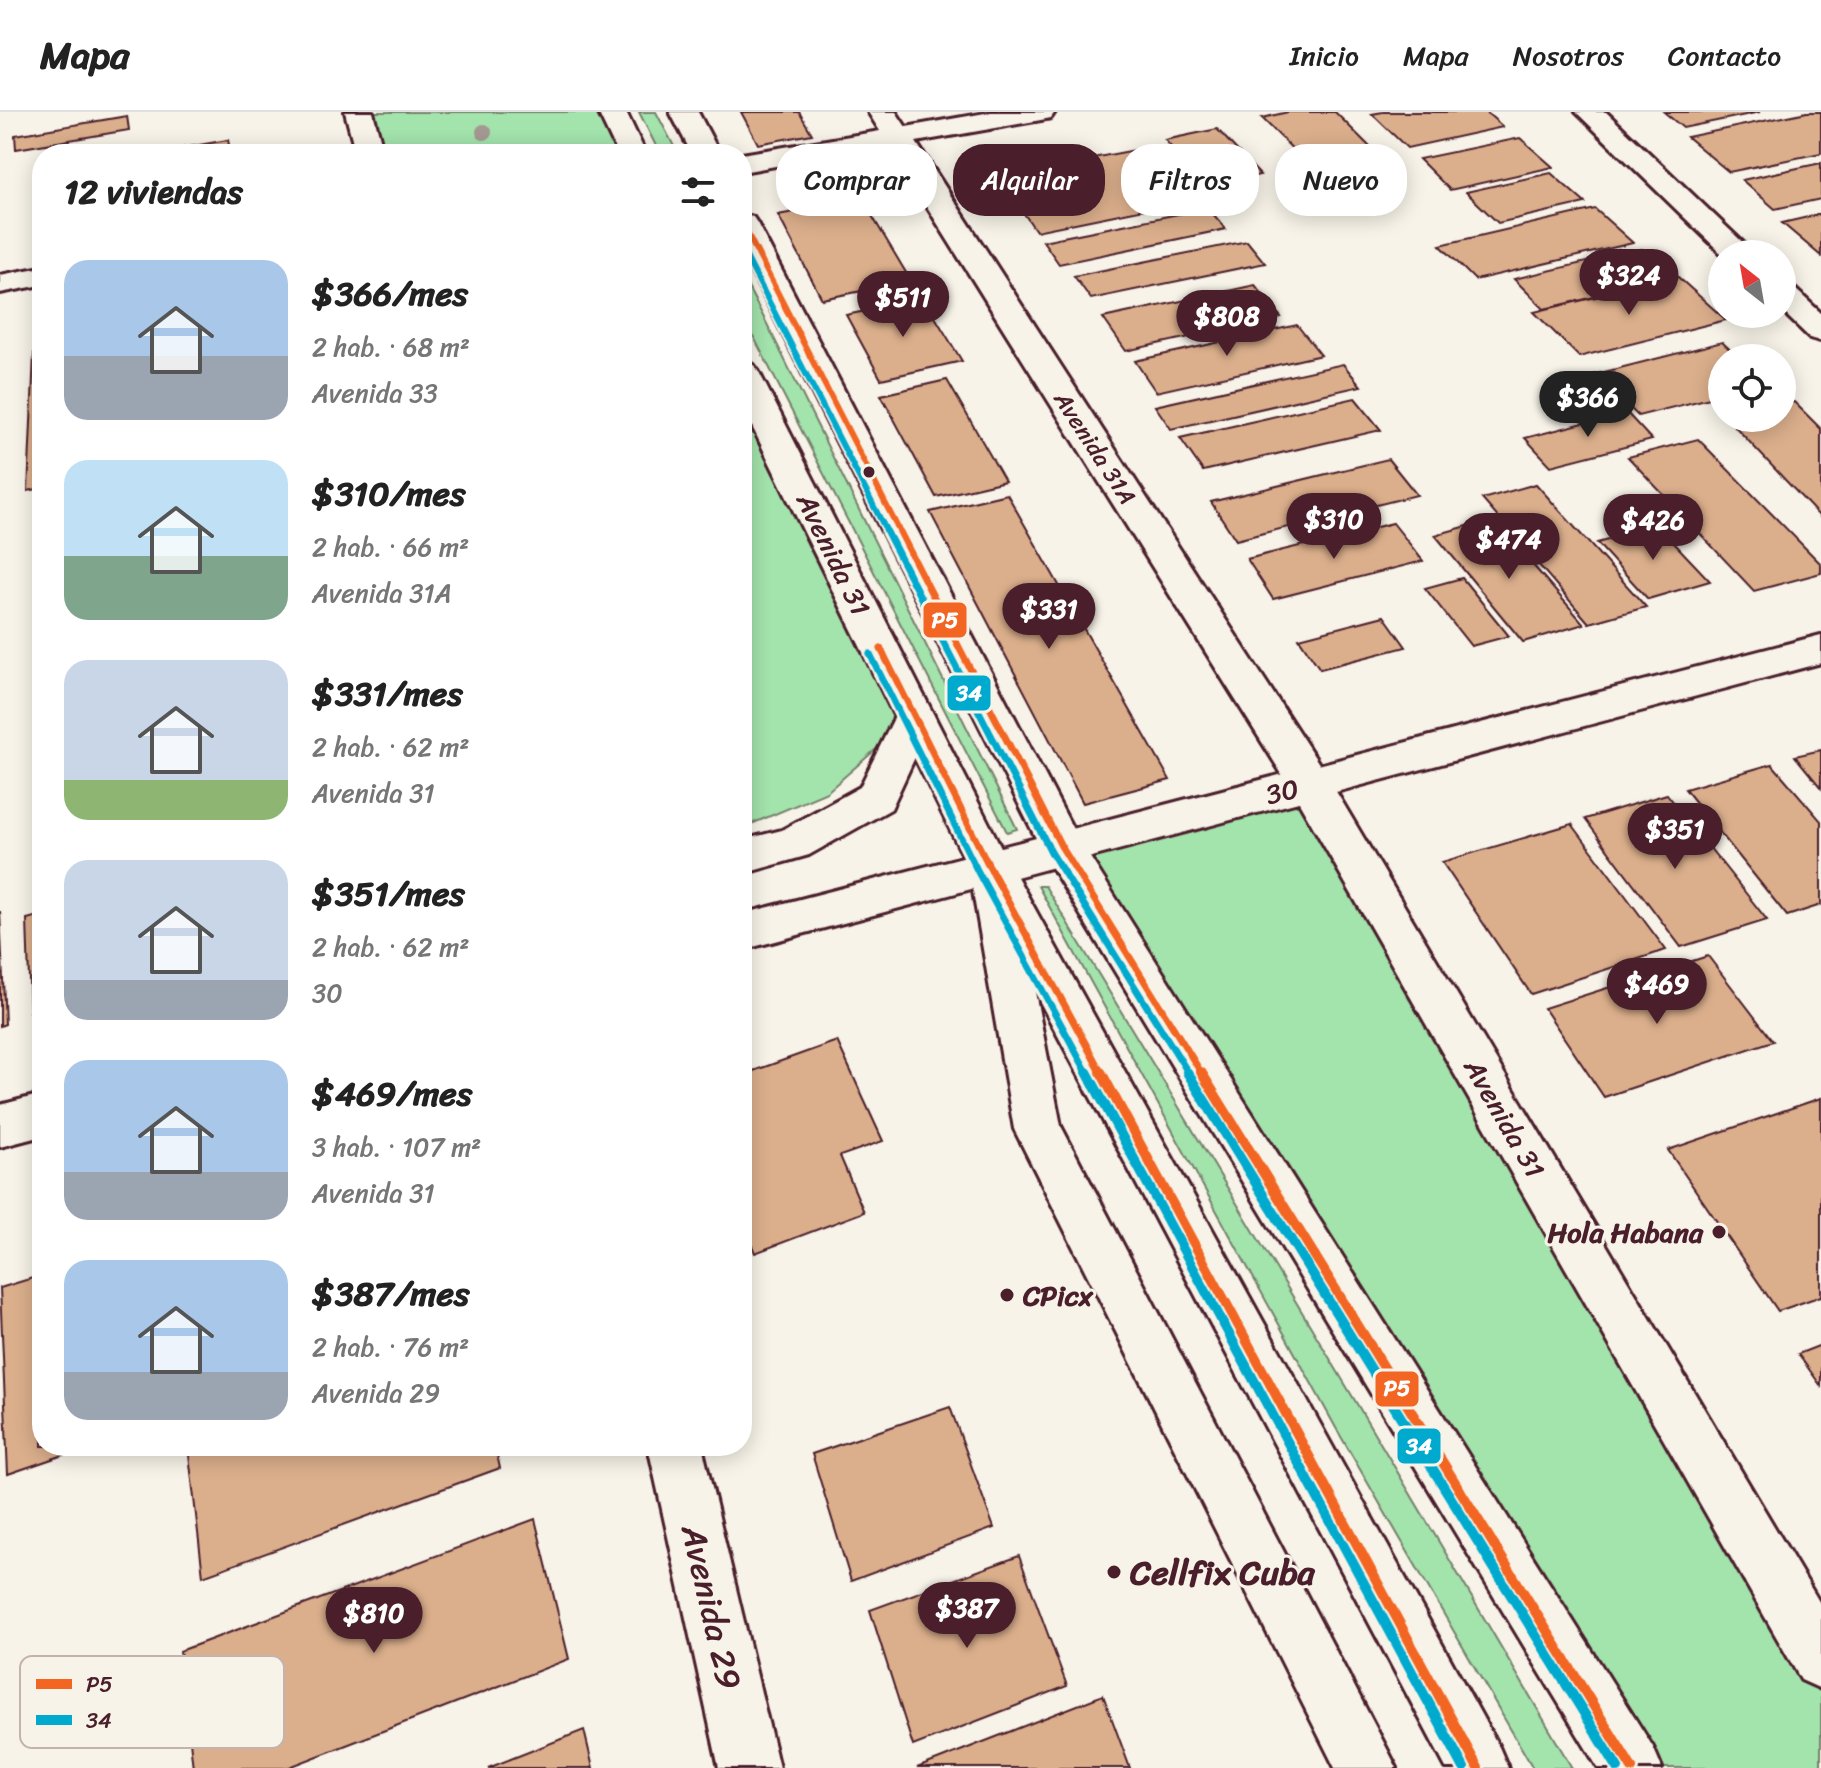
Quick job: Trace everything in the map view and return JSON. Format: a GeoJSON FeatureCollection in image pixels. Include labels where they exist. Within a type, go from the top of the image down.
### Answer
{"type":"FeatureCollection","features":[{"type":"Feature","properties":{"kind":"street"},"geometry":{"type":"LineString","coordinates":[[359,112],[367,144]]}},
{"type":"Feature","properties":{"kind":"street"},"geometry":{"type":"LineString","coordinates":[[612,112],[627,144]]}},
{"type":"Feature","properties":{"kind":"street"},"geometry":{"type":"LineString","coordinates":[[684,112],[701,144]]}},
{"type":"Feature","properties":{"kind":"street"},"geometry":{"type":"LineString","coordinates":[[752,160],[889,125],[1041,112]]}},
{"type":"Feature","properties":{"kind":"street"},"geometry":{"type":"LineString","coordinates":[[1590,112],[1725,240]]}},
{"type":"Feature","properties":{"kind":"street","name":"Avenida 31A"},"geometry":{"type":"LineString","coordinates":[[889,125],[1310,784]]}},
{"type":"Feature","properties":{"kind":"street"},"geometry":{"type":"LineString","coordinates":[[752,243],[1061,846],[1632,1768]]}},
{"type":"Feature","properties":{"kind":"street"},"geometry":{"type":"LineString","coordinates":[[0,284],[32,278]]}},
{"type":"Feature","properties":{"kind":"street"},"geometry":{"type":"LineString","coordinates":[[1796,307],[1821,331]]}},
{"type":"Feature","properties":{"kind":"street","name":"Avenida 31"},"geometry":{"type":"LineString","coordinates":[[752,392],[989,866],[1478,1768]]}},
{"type":"Feature","properties":{"kind":"street","name":"30"},"geometry":{"type":"LineString","coordinates":[[752,929],[1821,649]]}},
{"type":"Feature","properties":{"kind":"street"},"geometry":{"type":"LineString","coordinates":[[752,854],[794,843],[876,798],[914,716]]}},
{"type":"Feature","properties":{"kind":"street","name":"Avenida 31"},"geometry":{"type":"LineString","coordinates":[[1310,784],[1821,1660]]}},
{"type":"Feature","properties":{"kind":"street","name":"Avenida 31"},"geometry":{"type":"LineString","coordinates":[[989,866],[1038,1129],[1367,1768]]}},
{"type":"Feature","properties":{"kind":"street"},"geometry":{"type":"LineString","coordinates":[[0,1126],[32,1118]]}},
{"type":"Feature","properties":{"kind":"street","name":"Avenida 29"},"geometry":{"type":"LineString","coordinates":[[677,1456],[749,1768]]}},
{"type":"Feature","properties":{"kind":"green space"},"geometry":{"type":"Polygon","coordinates":[[[359,112],[612,112],[627,144],[367,144],[359,112]]]}},
{"type":"Feature","properties":{"kind":"green space"},"geometry":{"type":"Polygon","coordinates":[[[639,112],[656,112],[673,144],[655,144],[639,112]]]}},
{"type":"Feature","properties":{"kind":"green space"},"geometry":{"type":"Polygon","coordinates":[[[752,295],[1017,829],[1007,832],[752,334],[752,295]]]}},
{"type":"Feature","properties":{"kind":"green space"},"geometry":{"type":"Polygon","coordinates":[[[752,396],[914,716],[827,792],[752,824],[752,396]]]}},
{"type":"Feature","properties":{"kind":"green space"},"geometry":{"type":"Polygon","coordinates":[[[1310,784],[1821,1660],[1821,1768],[1632,1768],[1061,846],[1310,784]]]}},
{"type":"Feature","properties":{"kind":"green space"},"geometry":{"type":"Polygon","coordinates":[[[1038,886],[1045,886],[1112,996],[1572,1768],[1533,1768],[1336,1428],[1038,886]]]}},
{"type":"Feature","properties":{"kind":"building"},"geometry":{"type":"Polygon","coordinates":[[[741,112],[799,112],[812,134],[758,144],[741,112]]]}},
{"type":"Feature","properties":{"kind":"building"},"geometry":{"type":"Polygon","coordinates":[[[1288,112],[1335,112],[1367,144],[1288,144],[1262,118],[1288,112]]]}},
{"type":"Feature","properties":{"kind":"building"},"geometry":{"type":"Polygon","coordinates":[[[1486,112],[1503,127],[1407,148],[1407,144],[1403,144],[1372,114],[1486,112]]]}},
{"type":"Feature","properties":{"kind":"building"},"geometry":{"type":"Polygon","coordinates":[[[1664,112],[1760,112],[1683,128],[1664,112]]]}},
{"type":"Feature","properties":{"kind":"building"},"geometry":{"type":"Polygon","coordinates":[[[1807,112],[1821,112],[1821,153],[1729,172],[1687,137],[1807,112]]]}},
{"type":"Feature","properties":{"kind":"building"},"geometry":{"type":"Polygon","coordinates":[[[127,116],[129,130],[16,149],[15,135],[127,116]]]}},
{"type":"Feature","properties":{"kind":"building"},"geometry":{"type":"Polygon","coordinates":[[[1217,129],[1231,144],[1168,144],[1165,140],[1217,129]]]}},
{"type":"Feature","properties":{"kind":"building"},"geometry":{"type":"Polygon","coordinates":[[[1520,138],[1553,167],[1450,190],[1419,159],[1520,138]]]}},
{"type":"Feature","properties":{"kind":"building"},"geometry":{"type":"Polygon","coordinates":[[[228,140],[229,144],[205,144],[228,140]]]}},
{"type":"Feature","properties":{"kind":"building"},"geometry":{"type":"Polygon","coordinates":[[[1121,153],[1121,214],[1036,231],[1026,216],[1105,216],[1105,156],[1121,153]]]}},
{"type":"Feature","properties":{"kind":"building"},"geometry":{"type":"Polygon","coordinates":[[[1821,163],[1821,199],[1775,209],[1742,180],[1821,163]]]}},
{"type":"Feature","properties":{"kind":"building"},"geometry":{"type":"Polygon","coordinates":[[[1551,173],[1585,203],[1498,223],[1466,192],[1551,173]]]}},
{"type":"Feature","properties":{"kind":"building"},"geometry":{"type":"Polygon","coordinates":[[[1595,209],[1633,243],[1475,280],[1440,245],[1595,209]]]}},
{"type":"Feature","properties":{"kind":"building"},"geometry":{"type":"Polygon","coordinates":[[[1821,214],[1821,256],[1782,223],[1821,214]]]}},
{"type":"Feature","properties":{"kind":"building"},"geometry":{"type":"Polygon","coordinates":[[[779,216],[872,216],[911,281],[822,299],[779,216]]]}},
{"type":"Feature","properties":{"kind":"building"},"geometry":{"type":"Polygon","coordinates":[[[1168,216],[1215,216],[1226,229],[1059,264],[1043,241],[1168,216]]]}},
{"type":"Feature","properties":{"kind":"building"},"geometry":{"type":"Polygon","coordinates":[[[1247,241],[1265,263],[1091,299],[1074,276],[1247,241]]]}},
{"type":"Feature","properties":{"kind":"building"},"geometry":{"type":"Polygon","coordinates":[[[1642,249],[1674,278],[1544,309],[1514,279],[1642,249]]]}},
{"type":"Feature","properties":{"kind":"building"},"geometry":{"type":"Polygon","coordinates":[[[1678,277],[1708,304],[1708,325],[1579,357],[1534,312],[1678,277]]]}},
{"type":"Feature","properties":{"kind":"building"},"geometry":{"type":"Polygon","coordinates":[[[1255,285],[1281,317],[1126,351],[1103,318],[1255,285]]]}},
{"type":"Feature","properties":{"kind":"building"},"geometry":{"type":"Polygon","coordinates":[[[924,299],[962,361],[881,379],[846,315],[924,299]]]}},
{"type":"Feature","properties":{"kind":"building"},"geometry":{"type":"Polygon","coordinates":[[[1297,325],[1321,355],[1156,392],[1135,361],[1297,325]]]}},
{"type":"Feature","properties":{"kind":"building"},"geometry":{"type":"Polygon","coordinates":[[[1708,346],[1708,398],[1638,416],[1596,374],[1708,346]]]}},
{"type":"Feature","properties":{"kind":"building"},"geometry":{"type":"Polygon","coordinates":[[[1343,364],[1361,386],[1171,429],[1155,406],[1343,364]]]}},
{"type":"Feature","properties":{"kind":"building"},"geometry":{"type":"Polygon","coordinates":[[[947,380],[1005,481],[936,497],[881,395],[947,380]]]}},
{"type":"Feature","properties":{"kind":"building"},"geometry":{"type":"Polygon","coordinates":[[[1355,398],[1381,430],[1203,471],[1180,438],[1355,398]]]}},
{"type":"Feature","properties":{"kind":"building"},"geometry":{"type":"Polygon","coordinates":[[[32,399],[32,490],[28,491],[32,399]]]}},
{"type":"Feature","properties":{"kind":"building"},"geometry":{"type":"Polygon","coordinates":[[[1796,404],[1821,429],[1821,518],[1740,432],[1796,432],[1796,404]]]}},
{"type":"Feature","properties":{"kind":"building"},"geometry":{"type":"Polygon","coordinates":[[[1626,412],[1652,440],[1551,466],[1525,438],[1626,412]]]}},
{"type":"Feature","properties":{"kind":"building"},"geometry":{"type":"Polygon","coordinates":[[[1698,439],[1821,564],[1821,573],[1754,591],[1628,457],[1698,439]]]}},
{"type":"Feature","properties":{"kind":"building"},"geometry":{"type":"Polygon","coordinates":[[[1388,459],[1417,495],[1236,540],[1211,502],[1388,459]]]}},
{"type":"Feature","properties":{"kind":"building"},"geometry":{"type":"Polygon","coordinates":[[[1536,484],[1646,607],[1589,623],[1482,499],[1536,484]]]}},
{"type":"Feature","properties":{"kind":"building"},"geometry":{"type":"Polygon","coordinates":[[[1007,494],[1170,780],[1083,803],[930,512],[1007,494]]]}},
{"type":"Feature","properties":{"kind":"building"},"geometry":{"type":"Polygon","coordinates":[[[1493,519],[1584,624],[1523,642],[1435,535],[1493,519]]]}},
{"type":"Feature","properties":{"kind":"building"},"geometry":{"type":"Polygon","coordinates":[[[1393,523],[1423,561],[1273,599],[1247,559],[1393,523]]]}},
{"type":"Feature","properties":{"kind":"building"},"geometry":{"type":"Polygon","coordinates":[[[1658,526],[1710,581],[1648,599],[1597,543],[1658,526]]]}},
{"type":"Feature","properties":{"kind":"building"},"geometry":{"type":"Polygon","coordinates":[[[1462,578],[1509,636],[1471,646],[1425,588],[1462,578]]]}},
{"type":"Feature","properties":{"kind":"building"},"geometry":{"type":"Polygon","coordinates":[[[1384,616],[1406,647],[1320,669],[1299,638],[1384,616]]]}},
{"type":"Feature","properties":{"kind":"building"},"geometry":{"type":"Polygon","coordinates":[[[1821,750],[1821,788],[1795,756],[1821,750]]]}},
{"type":"Feature","properties":{"kind":"building"},"geometry":{"type":"Polygon","coordinates":[[[1772,764],[1821,821],[1821,905],[1787,916],[1685,789],[1772,764]]]}},
{"type":"Feature","properties":{"kind":"building"},"geometry":{"type":"Polygon","coordinates":[[[1667,794],[1767,920],[1681,947],[1585,819],[1667,794]]]}},
{"type":"Feature","properties":{"kind":"building"},"geometry":{"type":"Polygon","coordinates":[[[1572,824],[1666,950],[1531,994],[1442,862],[1572,824]]]}},
{"type":"Feature","properties":{"kind":"building"},"geometry":{"type":"Polygon","coordinates":[[[0,911],[5,1024],[0,1026],[0,911]]]}},
{"type":"Feature","properties":{"kind":"building"},"geometry":{"type":"Polygon","coordinates":[[[32,918],[30,1011],[27,919],[32,918]]]}},
{"type":"Feature","properties":{"kind":"building"},"geometry":{"type":"Polygon","coordinates":[[[1708,956],[1773,1041],[1604,1097],[1544,1008],[1708,956]]]}},
{"type":"Feature","properties":{"kind":"building"},"geometry":{"type":"Polygon","coordinates":[[[837,1041],[883,1141],[840,1156],[864,1212],[755,1253],[752,1245],[752,1071],[837,1041]]]}},
{"type":"Feature","properties":{"kind":"building"},"geometry":{"type":"Polygon","coordinates":[[[1821,1098],[1821,1296],[1778,1311],[1668,1150],[1821,1098]]]}},
{"type":"Feature","properties":{"kind":"building"},"geometry":{"type":"Polygon","coordinates":[[[32,1278],[32,1456],[61,1456],[8,1474],[0,1288],[32,1278]]]}},
{"type":"Feature","properties":{"kind":"building"},"geometry":{"type":"Polygon","coordinates":[[[1821,1345],[1821,1386],[1798,1354],[1821,1345]]]}},
{"type":"Feature","properties":{"kind":"building"},"geometry":{"type":"Polygon","coordinates":[[[950,1407],[994,1528],[851,1581],[812,1454],[950,1407]]]}},
{"type":"Feature","properties":{"kind":"building"},"geometry":{"type":"Polygon","coordinates":[[[189,1456],[497,1456],[500,1468],[203,1576],[189,1456]]]}},
{"type":"Feature","properties":{"kind":"building"},"geometry":{"type":"Polygon","coordinates":[[[535,1519],[569,1659],[287,1768],[193,1768],[191,1748],[284,1748],[284,1656],[181,1656],[180,1651],[535,1519]]]}},
{"type":"Feature","properties":{"kind":"building"},"geometry":{"type":"Polygon","coordinates":[[[1019,1556],[1067,1686],[913,1746],[870,1610],[1019,1556]]]}},
{"type":"Feature","properties":{"kind":"building"},"geometry":{"type":"Polygon","coordinates":[[[1103,1695],[1130,1768],[917,1768],[1103,1695]]]}},
{"type":"Feature","properties":{"kind":"building"},"geometry":{"type":"Polygon","coordinates":[[[584,1730],[593,1768],[488,1768],[584,1730]]]}},
{"type":"Feature","properties":{"kind":"transit line","name":"P5"},"geometry":{"type":"LineString","coordinates":[[752,243],[1061,846],[1632,1768]]}},
{"type":"Feature","properties":{"kind":"transit line","name":"34"},"geometry":{"type":"LineString","coordinates":[[752,269],[1051,852],[1618,1768]]}},
{"type":"Feature","properties":{"kind":"transit line","name":"P5"},"geometry":{"type":"LineString","coordinates":[[881,649],[989,866],[1478,1768]]}},
{"type":"Feature","properties":{"kind":"transit line","name":"34"},"geometry":{"type":"LineString","coordinates":[[870,654],[978,872],[1464,1768]]}},
{"type":"Feature","properties":{"kind":"place","name":"Hola Habana"},"geometry":{"type":"Point","coordinates":[1719,1232]}},
{"type":"Feature","properties":{"kind":"place","name":"CPicx"},"geometry":{"type":"Point","coordinates":[1007,1295]}},
{"type":"Feature","properties":{"kind":"place","name":"Cellfix Cuba"},"geometry":{"type":"Point","coordinates":[1114,1572]}}]}
